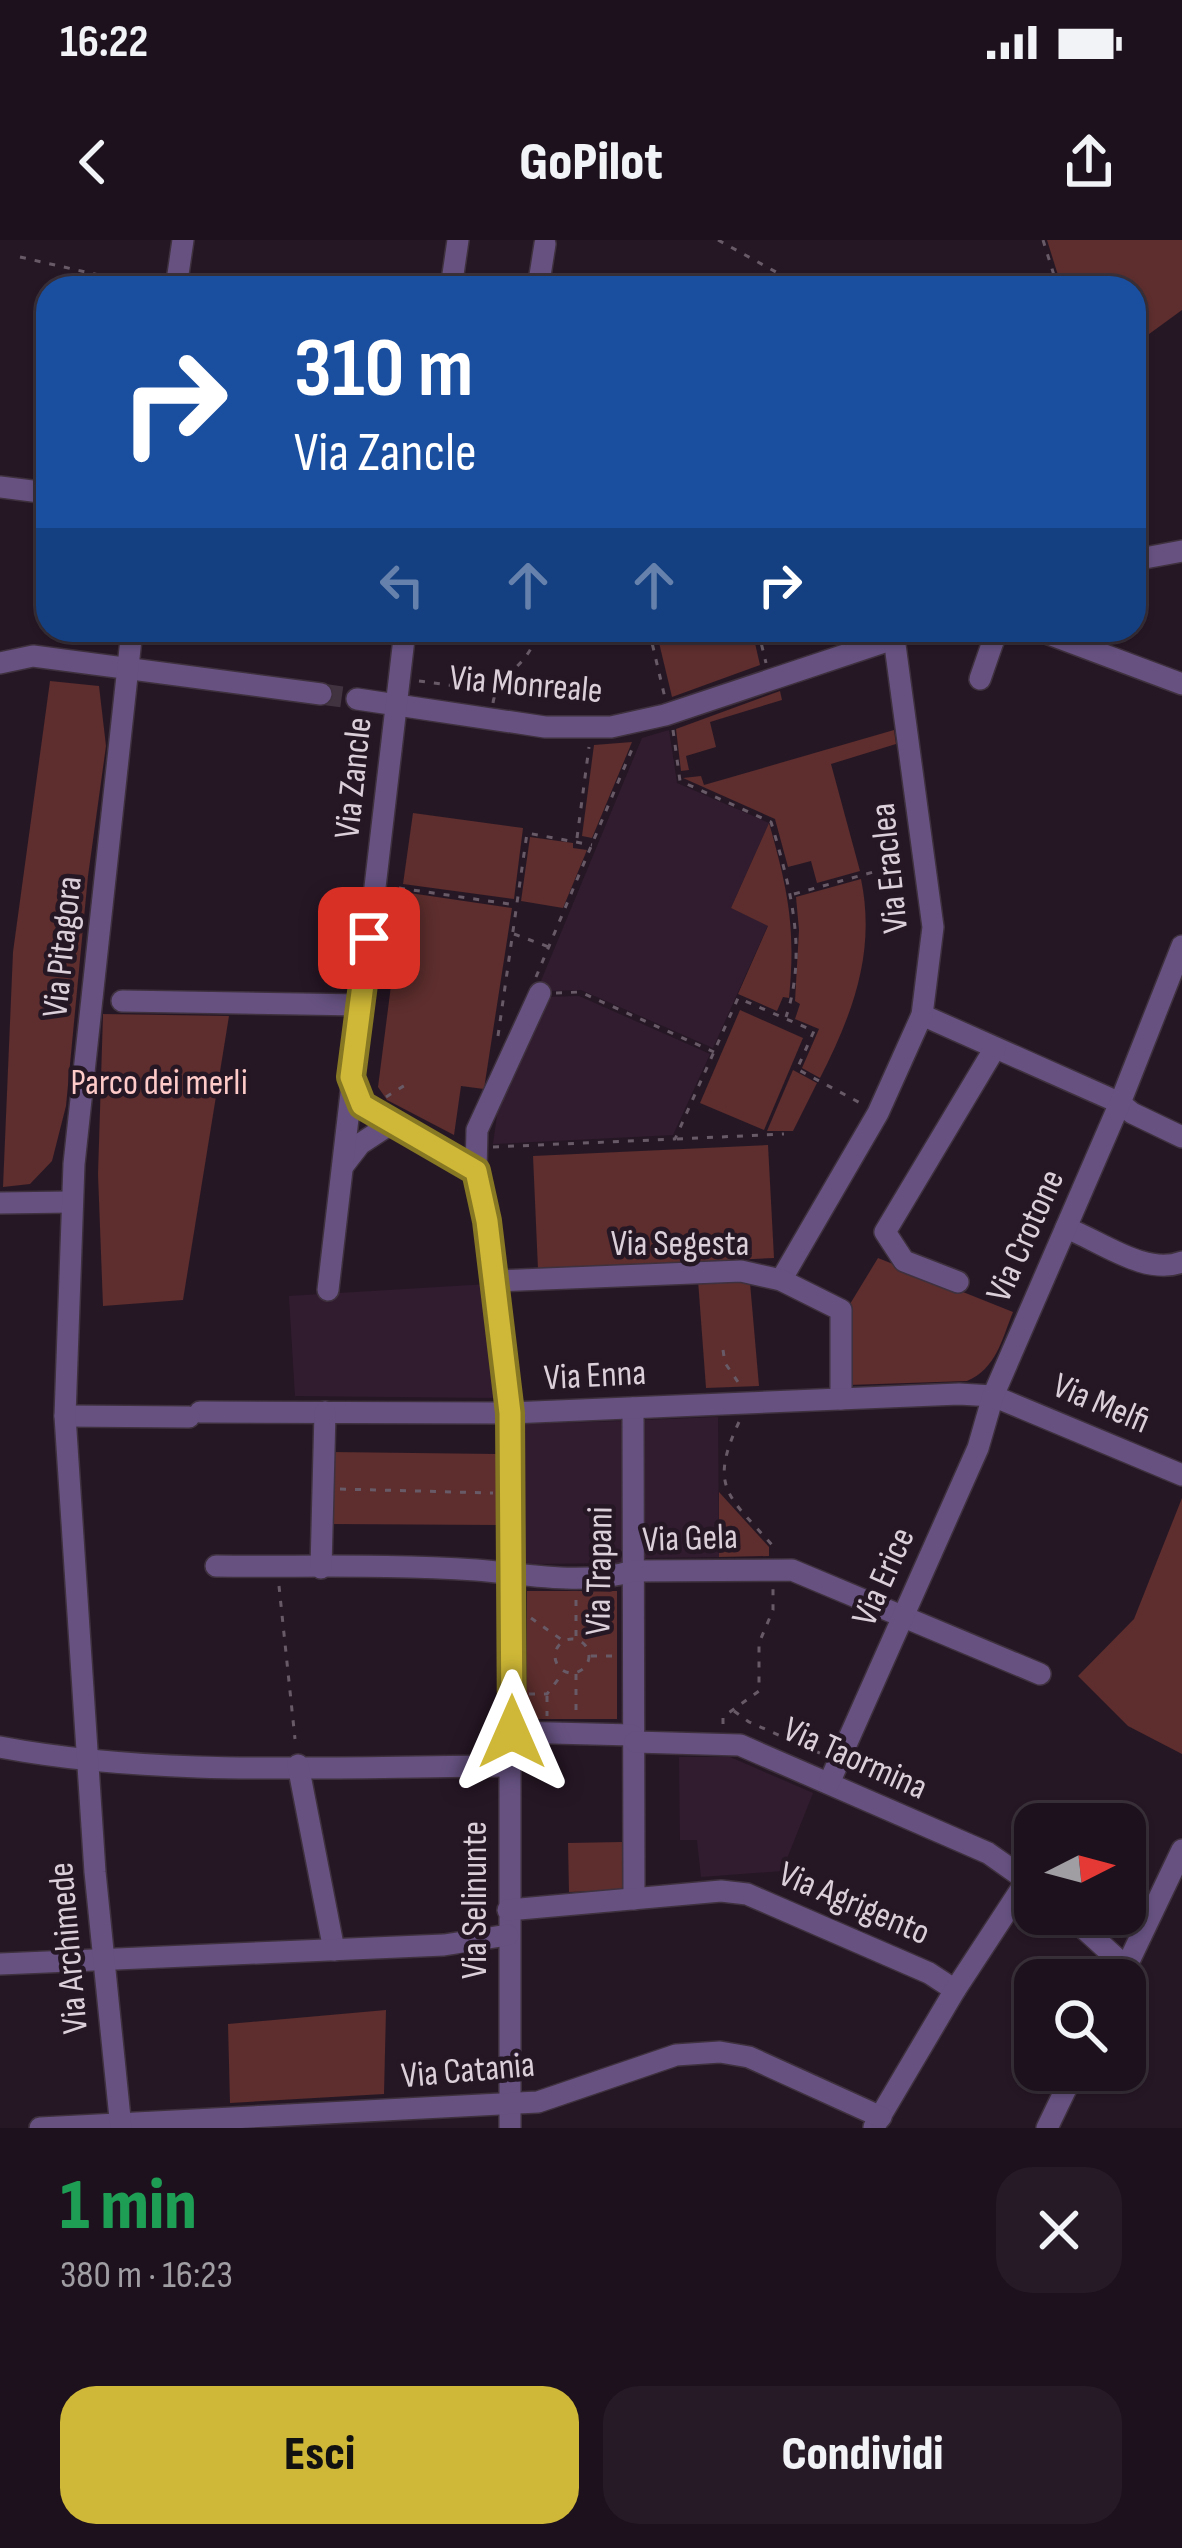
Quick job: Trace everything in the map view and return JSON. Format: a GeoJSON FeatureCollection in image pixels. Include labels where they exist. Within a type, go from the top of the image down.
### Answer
{"type":"FeatureCollection","features":[{"type":"Feature","properties":{"kind":"street"},"geometry":{"type":"LineString","coordinates":[[173,276],[183,240]]}},
{"type":"Feature","properties":{"kind":"street"},"geometry":{"type":"LineString","coordinates":[[453,276],[458,240]]}},
{"type":"Feature","properties":{"kind":"street"},"geometry":{"type":"LineString","coordinates":[[540,276],[544,244]]}},
{"type":"Feature","properties":{"kind":"street"},"geometry":{"type":"LineString","coordinates":[[0,487],[36,492]]}},
{"type":"Feature","properties":{"kind":"street"},"geometry":{"type":"LineString","coordinates":[[1146,558],[1182,551]]}},
{"type":"Feature","properties":{"kind":"street","name":"Via Pitagora"},"geometry":{"type":"LineString","coordinates":[[87,1762],[65,1416],[70,1202],[130,642]]}},
{"type":"Feature","properties":{"kind":"street","name":"Via Zancle"},"geometry":{"type":"LineString","coordinates":[[328,1290],[403,642]]}},
{"type":"Feature","properties":{"kind":"street","name":"Via Monreale"},"geometry":{"type":"LineString","coordinates":[[357,699],[545,727],[611,727],[652,719],[870,642]]}},
{"type":"Feature","properties":{"kind":"street","name":"Via Eraclea"},"geometry":{"type":"LineString","coordinates":[[781,1280],[887,1094],[922,1015],[933,927],[897,642]]}},
{"type":"Feature","properties":{"kind":"street"},"geometry":{"type":"LineString","coordinates":[[980,679],[994,642]]}},
{"type":"Feature","properties":{"kind":"street"},"geometry":{"type":"LineString","coordinates":[[1070,642],[1182,684]]}},
{"type":"Feature","properties":{"kind":"street"},"geometry":{"type":"LineString","coordinates":[[0,663],[33,656],[321,694]]}},
{"type":"Feature","properties":{"kind":"street","name":"Via Crotone"},"geometry":{"type":"LineString","coordinates":[[993,1396],[1120,1103],[1182,946]]}},
{"type":"Feature","properties":{"kind":"street","name":"Via Selinunte"},"geometry":{"type":"LineString","coordinates":[[510,2128],[510,1413],[476,1171],[478,1130],[540,993]]}},
{"type":"Feature","properties":{"kind":"street"},"geometry":{"type":"LineString","coordinates":[[122,1001],[361,1005]]}},
{"type":"Feature","properties":{"kind":"street"},"geometry":{"type":"LineString","coordinates":[[922,1015],[1120,1103],[1132,1114],[1182,1137]]}},
{"type":"Feature","properties":{"kind":"street"},"geometry":{"type":"LineString","coordinates":[[958,1282],[904,1261],[885,1232],[994,1048]]}},
{"type":"Feature","properties":{"kind":"street"},"geometry":{"type":"LineString","coordinates":[[354,1091],[362,1105],[476,1171]]}},
{"type":"Feature","properties":{"kind":"street"},"geometry":{"type":"LineString","coordinates":[[343,1166],[360,1144],[392,1123]]}},
{"type":"Feature","properties":{"kind":"street"},"geometry":{"type":"LineString","coordinates":[[0,1203],[70,1202]]}},
{"type":"Feature","properties":{"kind":"street"},"geometry":{"type":"LineString","coordinates":[[1066,1228],[1138,1260],[1167,1268],[1182,1262]]}},
{"type":"Feature","properties":{"kind":"street","name":"Via Segesta"},"geometry":{"type":"LineString","coordinates":[[495,1281],[741,1271],[781,1280],[841,1310],[841,1399]]}},
{"type":"Feature","properties":{"kind":"street","name":"Via Enna"},"geometry":{"type":"LineString","coordinates":[[65,1416],[510,1413],[993,1396]]}},
{"type":"Feature","properties":{"kind":"street","name":"Via Melfi"},"geometry":{"type":"LineString","coordinates":[[993,1396],[1182,1475]]}},
{"type":"Feature","properties":{"kind":"street","name":"Via Erice"},"geometry":{"type":"LineString","coordinates":[[829,1783],[978,1448],[993,1396]]}},
{"type":"Feature","properties":{"kind":"street","name":"Via Trapani"},"geometry":{"type":"LineString","coordinates":[[633,1408],[634,1899]]}},
{"type":"Feature","properties":{"kind":"street"},"geometry":{"type":"LineString","coordinates":[[321,1568],[325,1412]]}},
{"type":"Feature","properties":{"kind":"street","name":"Via Gela"},"geometry":{"type":"LineString","coordinates":[[216,1566],[618,1576],[633,1571],[792,1570],[1040,1674]]}},
{"type":"Feature","properties":{"kind":"street"},"geometry":{"type":"LineString","coordinates":[[512,1732],[633,1738]]}},
{"type":"Feature","properties":{"kind":"street","name":"Via Taormina"},"geometry":{"type":"LineString","coordinates":[[633,1738],[740,1745],[988,1853],[1014,1871]]}},
{"type":"Feature","properties":{"kind":"street"},"geometry":{"type":"LineString","coordinates":[[0,1747],[87,1762],[508,1766]]}},
{"type":"Feature","properties":{"kind":"street","name":"Via Archimede"},"geometry":{"type":"LineString","coordinates":[[87,1762],[120,2126]]}},
{"type":"Feature","properties":{"kind":"street"},"geometry":{"type":"LineString","coordinates":[[298,1765],[334,1950]]}},
{"type":"Feature","properties":{"kind":"street"},"geometry":{"type":"LineString","coordinates":[[1130,1959],[1182,1850]]}},
{"type":"Feature","properties":{"kind":"street","name":"Via Agrigento"},"geometry":{"type":"LineString","coordinates":[[508,1910],[721,1891],[747,1894],[929,1972],[955,1990]]}},
{"type":"Feature","properties":{"kind":"street"},"geometry":{"type":"LineString","coordinates":[[877,2122],[955,1990],[1014,1907]]}},
{"type":"Feature","properties":{"kind":"street"},"geometry":{"type":"LineString","coordinates":[[0,1964],[444,1945],[508,1935]]}},
{"type":"Feature","properties":{"kind":"street"},"geometry":{"type":"LineString","coordinates":[[1087,1935],[1109,1959]]}},
{"type":"Feature","properties":{"kind":"street","name":"Via Catania"},"geometry":{"type":"LineString","coordinates":[[40,2128],[538,2102],[676,2055],[720,2052],[749,2057],[877,2122]]}},
{"type":"Feature","properties":{"kind":"street"},"geometry":{"type":"LineString","coordinates":[[1047,2128],[1066,2091]]}},
{"type":"Feature","properties":{"kind":"path"},"geometry":{"type":"LineString","coordinates":[[718,240],[783,276]]}},
{"type":"Feature","properties":{"kind":"path"},"geometry":{"type":"LineString","coordinates":[[1043,240],[1054,276]]}},
{"type":"Feature","properties":{"kind":"path"},"geometry":{"type":"LineString","coordinates":[[20,257],[103,276]]}},
{"type":"Feature","properties":{"kind":"path"},"geometry":{"type":"LineString","coordinates":[[493,706],[494,692],[534,642]]}},
{"type":"Feature","properties":{"kind":"path"},"geometry":{"type":"LineString","coordinates":[[652,642],[666,700]]}},
{"type":"Feature","properties":{"kind":"path"},"geometry":{"type":"LineString","coordinates":[[761,642],[766,665]]}},
{"type":"Feature","properties":{"kind":"path"},"geometry":{"type":"LineString","coordinates":[[407,680],[494,692]]}},
{"type":"Feature","properties":{"kind":"path"},"geometry":{"type":"LineString","coordinates":[[672,727],[680,781],[771,822],[792,894],[796,963],[786,1019]]}},
{"type":"Feature","properties":{"kind":"path"},"geometry":{"type":"LineString","coordinates":[[638,735],[531,989],[580,992],[714,1052]]}},
{"type":"Feature","properties":{"kind":"path"},"geometry":{"type":"LineString","coordinates":[[577,840],[590,741]]}},
{"type":"Feature","properties":{"kind":"path"},"geometry":{"type":"LineString","coordinates":[[679,774],[691,772]]}},
{"type":"Feature","properties":{"kind":"path"},"geometry":{"type":"LineString","coordinates":[[498,1037],[527,833],[592,845]]}},
{"type":"Feature","properties":{"kind":"path"},"geometry":{"type":"LineString","coordinates":[[792,894],[918,860]]}},
{"type":"Feature","properties":{"kind":"path"},"geometry":{"type":"LineString","coordinates":[[399,888],[517,904]]}},
{"type":"Feature","properties":{"kind":"path"},"geometry":{"type":"LineString","coordinates":[[513,934],[549,947]]}},
{"type":"Feature","properties":{"kind":"path"},"geometry":{"type":"LineString","coordinates":[[675,1139],[738,998],[814,1031],[796,1069],[872,1109]]}},
{"type":"Feature","properties":{"kind":"path"},"geometry":{"type":"LineString","coordinates":[[380,1102],[410,1082]]}},
{"type":"Feature","properties":{"kind":"path"},"geometry":{"type":"LineString","coordinates":[[490,1138],[488,1147],[784,1134]]}},
{"type":"Feature","properties":{"kind":"path"},"geometry":{"type":"LineString","coordinates":[[723,1350],[738,1392]]}},
{"type":"Feature","properties":{"kind":"path"},"geometry":{"type":"LineString","coordinates":[[331,1488],[501,1493]]}},
{"type":"Feature","properties":{"kind":"path"},"geometry":{"type":"LineString","coordinates":[[278,1576],[295,1739]]}},
{"type":"Feature","properties":{"kind":"path"},"geometry":{"type":"LineString","coordinates":[[576,1588],[576,1640]]}},
{"type":"Feature","properties":{"kind":"path"},"geometry":{"type":"LineString","coordinates":[[524,1617],[538,1621],[564,1641]]}},
{"type":"Feature","properties":{"kind":"path"},"geometry":{"type":"LineString","coordinates":[[576,1640],[589,1656],[585,1667],[564,1671],[555,1660],[558,1646],[576,1640]]}},
{"type":"Feature","properties":{"kind":"path"},"geometry":{"type":"LineString","coordinates":[[589,1656],[619,1656]]}},
{"type":"Feature","properties":{"kind":"path"},"geometry":{"type":"LineString","coordinates":[[547,1722],[547,1694],[564,1671]]}},
{"type":"Feature","properties":{"kind":"path"},"geometry":{"type":"LineString","coordinates":[[576,1672],[576,1723]]}},
{"type":"Feature","properties":{"kind":"path"},"geometry":{"type":"LineString","coordinates":[[524,1694],[547,1694]]}},
{"type":"Feature","properties":{"kind":"shaded area"},"geometry":{"type":"Polygon","coordinates":[[[669,730],[677,783],[769,823],[731,908],[768,925],[713,1048],[581,990],[538,988],[642,738],[669,730]]]}},
{"type":"Feature","properties":{"kind":"shaded area"},"geometry":{"type":"Polygon","coordinates":[[[579,996],[710,1054],[673,1135],[493,1144],[499,1101],[546,997],[579,996]]]}},
{"type":"Feature","properties":{"kind":"shaded area"},"geometry":{"type":"Polygon","coordinates":[[[489,1284],[501,1398],[295,1396],[289,1296],[489,1284]]]}},
{"type":"Feature","properties":{"kind":"shaded area"},"geometry":{"type":"Polygon","coordinates":[[[718,1417],[719,1557],[644,1558],[645,1420],[718,1417]]]}},
{"type":"Feature","properties":{"kind":"shaded area"},"geometry":{"type":"Polygon","coordinates":[[[625,1421],[624,1563],[521,1564],[521,1424],[625,1421]]]}},
{"type":"Feature","properties":{"kind":"shaded area"},"geometry":{"type":"Polygon","coordinates":[[[679,1757],[730,1757],[813,1793],[782,1871],[701,1877],[697,1840],[680,1840],[679,1757]]]}},
{"type":"Feature","properties":{"kind":"green space"},"geometry":{"type":"Polygon","coordinates":[[[1047,240],[1182,240],[1182,310],[1146,336],[1146,276],[1058,276],[1047,240]]]}},
{"type":"Feature","properties":{"kind":"green space"},"geometry":{"type":"Polygon","coordinates":[[[659,642],[755,642],[760,665],[672,697],[659,642]]]}},
{"type":"Feature","properties":{"kind":"green space"},"geometry":{"type":"Polygon","coordinates":[[[50,681],[99,686],[106,746],[66,1106],[52,1161],[30,1184],[3,1187],[13,952],[50,681]]]}},
{"type":"Feature","properties":{"kind":"green space"},"geometry":{"type":"Polygon","coordinates":[[[780,691],[782,700],[710,722],[716,747],[686,756],[689,770],[681,771],[676,729],[780,691]]]}},
{"type":"Feature","properties":{"kind":"green space"},"geometry":{"type":"Polygon","coordinates":[[[894,730],[896,744],[831,764],[860,871],[817,883],[811,861],[788,867],[775,819],[683,778],[701,776],[704,785],[894,730]]]}},
{"type":"Feature","properties":{"kind":"green space"},"geometry":{"type":"Polygon","coordinates":[[[632,742],[592,838],[582,836],[594,745],[632,742]]]}},
{"type":"Feature","properties":{"kind":"green space"},"geometry":{"type":"Polygon","coordinates":[[[413,813],[523,828],[514,899],[403,884],[413,813]]]}},
{"type":"Feature","properties":{"kind":"green space"},"geometry":{"type":"Polygon","coordinates":[[[769,823],[791,930],[789,998],[783,997],[777,1011],[738,994],[768,926],[731,908],[769,823]]]}},
{"type":"Feature","properties":{"kind":"green space"},"geometry":{"type":"Polygon","coordinates":[[[530,837],[573,843],[573,848],[587,850],[563,908],[521,901],[530,837]]]}},
{"type":"Feature","properties":{"kind":"green space"},"geometry":{"type":"Polygon","coordinates":[[[861,879],[866,932],[858,982],[820,1078],[802,1068],[819,1029],[795,1019],[800,1004],[795,1001],[796,897],[861,879]]]}},
{"type":"Feature","properties":{"kind":"green space"},"geometry":{"type":"Polygon","coordinates":[[[403,892],[512,908],[484,1089],[461,1086],[454,1135],[387,1100],[378,1087],[403,892]]]}},
{"type":"Feature","properties":{"kind":"green space"},"geometry":{"type":"Polygon","coordinates":[[[740,1010],[803,1038],[764,1130],[700,1103],[740,1010]]]}},
{"type":"Feature","properties":{"kind":"green space","name":"Parco dei merli"},"geometry":{"type":"Polygon","coordinates":[[[103,1014],[229,1016],[183,1300],[103,1306],[98,1174],[103,1014]]]}},
{"type":"Feature","properties":{"kind":"green space"},"geometry":{"type":"Polygon","coordinates":[[[793,1070],[817,1083],[793,1131],[767,1131],[793,1070]]]}},
{"type":"Feature","properties":{"kind":"green space"},"geometry":{"type":"Polygon","coordinates":[[[768,1145],[774,1258],[538,1269],[533,1156],[768,1145]]]}},
{"type":"Feature","properties":{"kind":"green space"},"geometry":{"type":"Polygon","coordinates":[[[878,1258],[1013,1312],[985,1369],[967,1381],[849,1385],[850,1304],[878,1258]]]}},
{"type":"Feature","properties":{"kind":"green space"},"geometry":{"type":"Polygon","coordinates":[[[698,1280],[750,1283],[759,1386],[706,1388],[698,1280]]]}},
{"type":"Feature","properties":{"kind":"green space"},"geometry":{"type":"Polygon","coordinates":[[[331,1452],[497,1454],[497,1525],[331,1524],[331,1452]]]}},
{"type":"Feature","properties":{"kind":"green space"},"geometry":{"type":"Polygon","coordinates":[[[719,1492],[769,1547],[769,1556],[719,1557],[719,1492]]]}},
{"type":"Feature","properties":{"kind":"green space"},"geometry":{"type":"Polygon","coordinates":[[[1182,1498],[1182,1754],[1128,1726],[1078,1676],[1134,1619],[1182,1498]]]}},
{"type":"Feature","properties":{"kind":"green space"},"geometry":{"type":"Polygon","coordinates":[[[527,1591],[617,1591],[617,1719],[527,1719],[527,1591]]]}},
{"type":"Feature","properties":{"kind":"green space"},"geometry":{"type":"Polygon","coordinates":[[[622,1842],[623,1890],[569,1892],[568,1843],[622,1842]]]}},
{"type":"Feature","properties":{"kind":"green space"},"geometry":{"type":"Polygon","coordinates":[[[386,2010],[384,2094],[230,2103],[228,2024],[386,2010]]]}},
{"type":"Feature","properties":{"kind":"tunnel"},"geometry":{"type":"LineString","coordinates":[[321,694],[357,699]]}},
{"type":"Feature","properties":{"kind":"route"},"geometry":{"type":"LineString","coordinates":[[369,938],[351,1077],[354,1091],[362,1105],[476,1171],[487,1221],[510,1413],[512,1732]]}}]}
